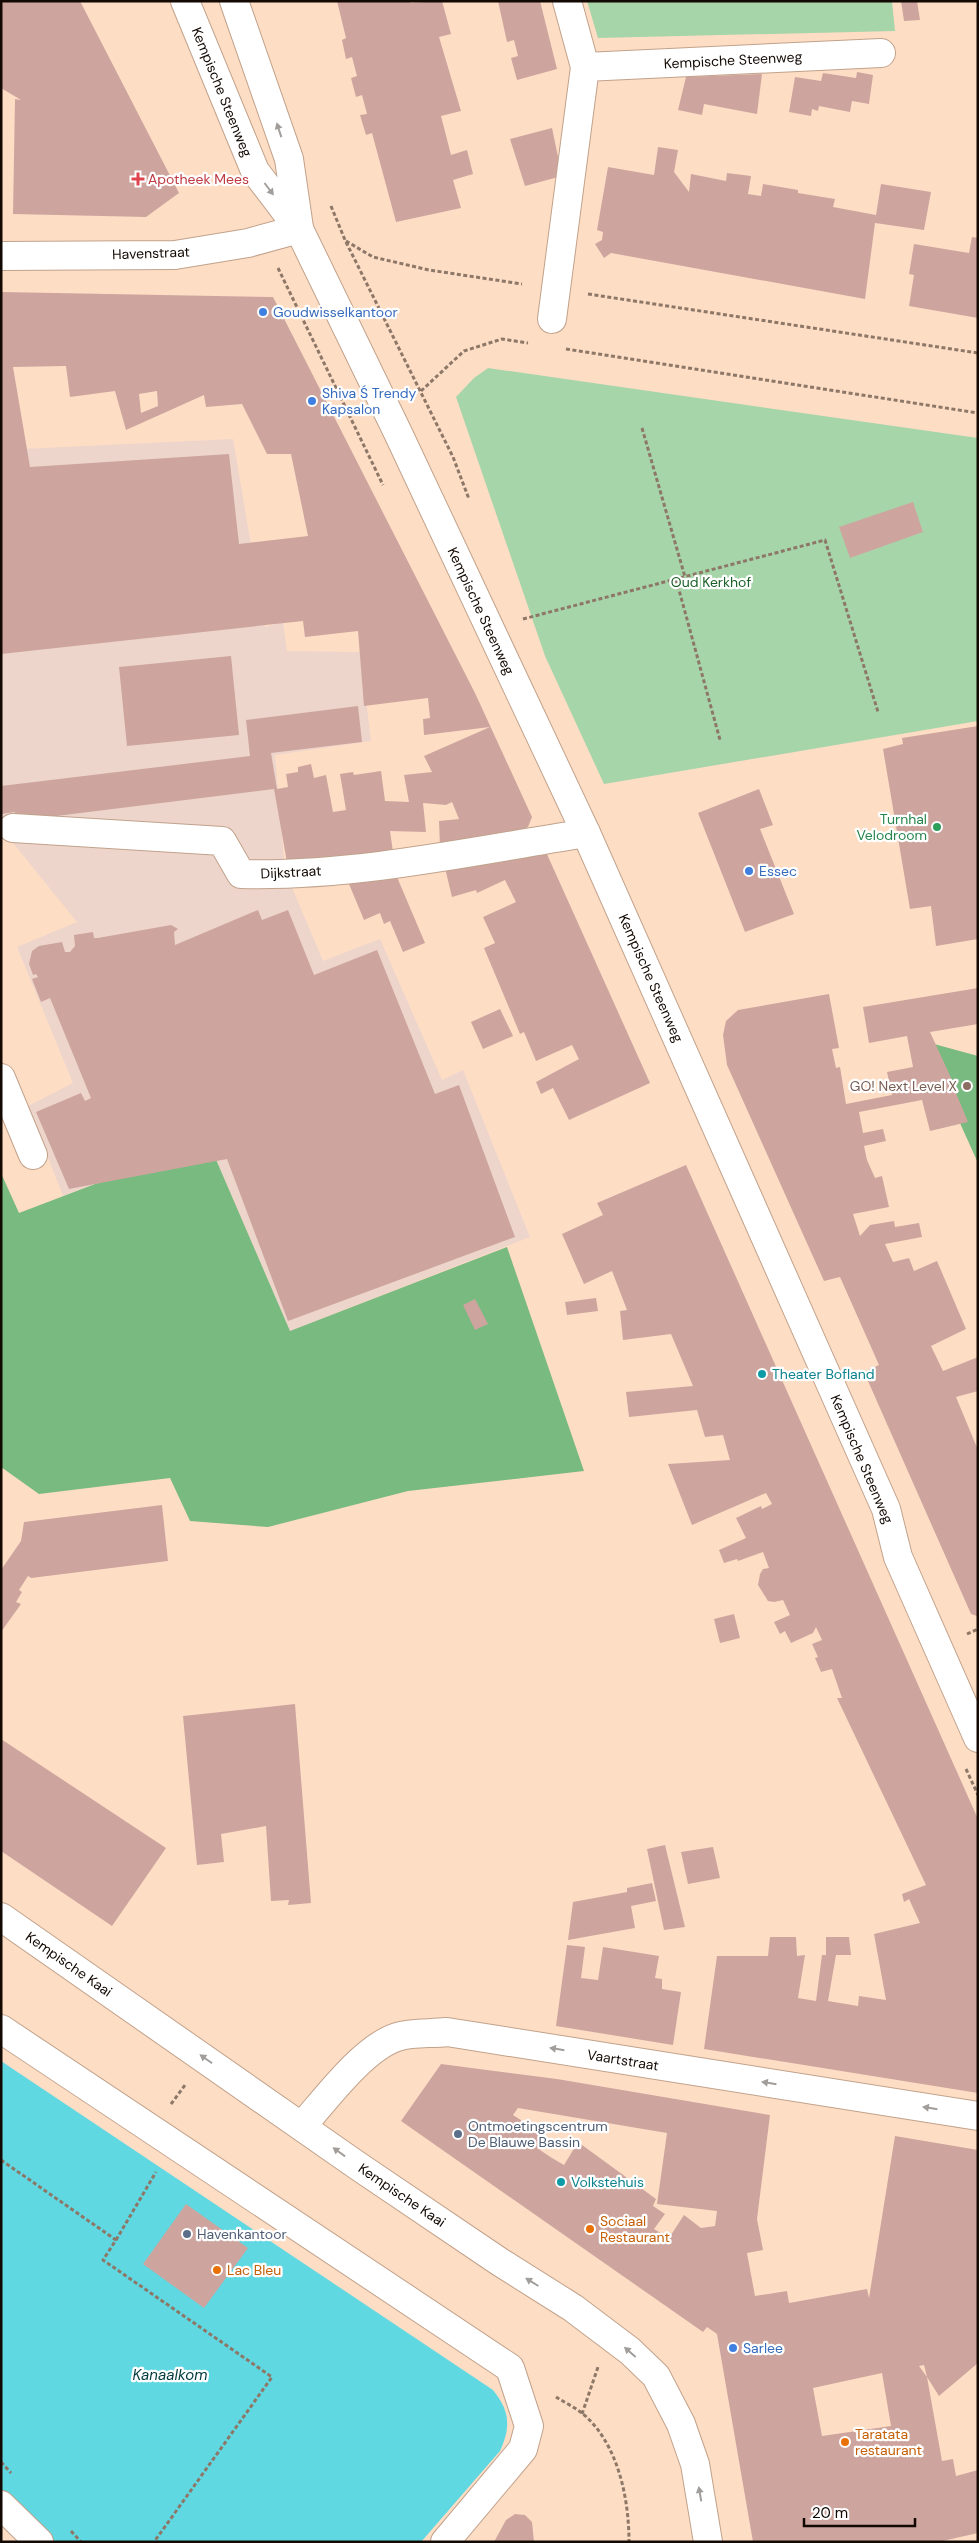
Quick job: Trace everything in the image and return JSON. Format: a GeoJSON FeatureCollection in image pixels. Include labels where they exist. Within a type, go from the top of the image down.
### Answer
{"type":"FeatureCollection","features":[{"type":"Feature","properties":{"kind":"street","name":"Kempische Steenweg"},"geometry":{"type":"LineString","coordinates":[[185,1],[255,171],[299,229],[586,833],[886,1509],[898,1557],[975,1723]]}},
{"type":"Feature","properties":{"kind":"street","name":"Kempische Steenweg"},"geometry":{"type":"LineString","coordinates":[[234,1],[289,159],[299,229]]}},
{"type":"Feature","properties":{"kind":"street"},"geometry":{"type":"LineString","coordinates":[[552,319],[585,66],[567,1]]}},
{"type":"Feature","properties":{"kind":"street","name":"Kempische Steenweg"},"geometry":{"type":"LineString","coordinates":[[585,66],[881,53]]}},
{"type":"Feature","properties":{"kind":"street","name":"Havenstraat"},"geometry":{"type":"LineString","coordinates":[[1,256],[175,255],[248,244],[299,229]]}},
{"type":"Feature","properties":{"kind":"street","name":"Dijkstraat"},"geometry":{"type":"LineString","coordinates":[[13,828],[222,841],[241,874],[288,875],[418,859],[586,833]]}},
{"type":"Feature","properties":{"kind":"street"},"geometry":{"type":"LineString","coordinates":[[1,1078],[33,1155]]}},
{"type":"Feature","properties":{"kind":"street","name":"Kempische Kaai"},"geometry":{"type":"LineString","coordinates":[[1,1917],[500,2262],[573,2308],[656,2376],[681,2424],[695,2464],[708,2542]]}},
{"type":"Feature","properties":{"kind":"street"},"geometry":{"type":"LineString","coordinates":[[1,2029],[510,2368],[529,2426],[523,2449],[445,2542]]}},
{"type":"Feature","properties":{"kind":"street","name":"Vaartstraat"},"geometry":{"type":"LineString","coordinates":[[302,2126],[357,2063],[380,2047],[397,2037],[447,2032],[978,2116]]}},
{"type":"Feature","properties":{"kind":"street"},"geometry":{"type":"LineString","coordinates":[[1,2505],[39,2542]]}},
{"type":"Feature","properties":{"kind":"path"},"geometry":{"type":"LineString","coordinates":[[345,240],[373,257],[429,270],[978,353]]}},
{"type":"Feature","properties":{"kind":"path"},"geometry":{"type":"LineString","coordinates":[[421,390],[464,351],[502,339],[531,344]]}},
{"type":"Feature","properties":{"kind":"path"},"geometry":{"type":"LineString","coordinates":[[560,348],[978,413]]}},
{"type":"Feature","properties":{"kind":"path"},"geometry":{"type":"LineString","coordinates":[[642,428],[685,577]]}},
{"type":"Feature","properties":{"kind":"path"},"geometry":{"type":"LineString","coordinates":[[488,628],[825,540],[878,712]]}},
{"type":"Feature","properties":{"kind":"path"},"geometry":{"type":"LineString","coordinates":[[676,579],[720,740]]}},
{"type":"Feature","properties":{"kind":"path"},"geometry":{"type":"LineString","coordinates":[[151,2130],[205,2058]]}},
{"type":"Feature","properties":{"kind":"path"},"geometry":{"type":"LineString","coordinates":[[1,2160],[116,2240]]}},
{"type":"Feature","properties":{"kind":"path"},"geometry":{"type":"LineString","coordinates":[[154,2542],[272,2378],[104,2260],[158,2167]]}},
{"type":"Feature","properties":{"kind":"path"},"geometry":{"type":"LineString","coordinates":[[608,2335],[582,2414],[597,2430],[610,2451],[626,2497],[629,2542]]}},
{"type":"Feature","properties":{"kind":"shaded area"},"geometry":{"type":"Polygon","coordinates":[[[233,439],[265,627],[283,622],[287,651],[360,652],[371,741],[275,755],[285,871],[323,961],[380,939],[442,1080],[463,1070],[530,1237],[290,1331],[208,1141],[63,1196],[28,1106],[73,1083],[17,947],[77,922],[1,828],[1,450],[233,439]]]}},
{"type":"Feature","properties":{"kind":"green space"},"geometry":{"type":"Polygon","coordinates":[[[587,1],[892,1],[895,31],[598,38],[587,1]]]}},
{"type":"Feature","properties":{"kind":"green space","name":"Oud Kerkhof"},"geometry":{"type":"Polygon","coordinates":[[[488,368],[978,438],[978,721],[604,784],[545,656],[456,397],[474,378],[488,368]]]}},
{"type":"Feature","properties":{"kind":"green space"},"geometry":{"type":"Polygon","coordinates":[[[923,1041],[978,1056],[978,1163],[923,1041]]]}},
{"type":"Feature","properties":{"kind":"green space"},"geometry":{"type":"Polygon","coordinates":[[[208,1141],[290,1331],[507,1247],[584,1471],[408,1491],[268,1527],[190,1521],[170,1478],[39,1494],[1,1467],[1,1173],[19,1213],[208,1141]]]}},
{"type":"Feature","properties":{"kind":"water","name":"Kanaalkom"},"geometry":{"type":"Polygon","coordinates":[[[1,2061],[493,2390],[503,2405],[507,2419],[506,2434],[500,2451],[421,2542],[55,2542],[1,2489],[1,2061]]]}},
{"type":"Feature","properties":{"kind":"building"},"geometry":{"type":"Polygon","coordinates":[[[1,1],[80,1],[179,193],[146,217],[13,214],[15,99],[21,100],[1,88],[1,1]]]}},
{"type":"Feature","properties":{"kind":"building"},"geometry":{"type":"Polygon","coordinates":[[[337,1],[410,1],[410,3],[442,1],[451,34],[439,37],[461,111],[441,116],[451,155],[467,150],[473,174],[453,180],[461,208],[396,222],[372,133],[366,135],[360,115],[367,114],[362,95],[356,97],[351,78],[357,76],[352,57],[346,59],[342,40],[346,38],[337,1]]]}},
{"type":"Feature","properties":{"kind":"building"},"geometry":{"type":"Polygon","coordinates":[[[498,1],[540,1],[557,69],[517,80],[511,58],[518,56],[514,40],[507,42],[498,1]]]}},
{"type":"Feature","properties":{"kind":"building"},"geometry":{"type":"Polygon","coordinates":[[[901,1],[917,1],[920,20],[904,21],[901,1]]]}},
{"type":"Feature","properties":{"kind":"building"},"geometry":{"type":"Polygon","coordinates":[[[857,72],[873,75],[869,104],[852,101],[850,112],[819,106],[818,111],[812,109],[811,116],[789,112],[795,77],[821,81],[823,73],[856,78],[857,72]]]}},
{"type":"Feature","properties":{"kind":"building"},"geometry":{"type":"Polygon","coordinates":[[[762,74],[757,114],[704,104],[702,115],[678,110],[686,77],[762,74]]]}},
{"type":"Feature","properties":{"kind":"building"},"geometry":{"type":"Polygon","coordinates":[[[552,128],[562,176],[525,186],[510,139],[552,128]]]}},
{"type":"Feature","properties":{"kind":"building"},"geometry":{"type":"Polygon","coordinates":[[[658,147],[678,150],[674,172],[689,192],[691,174],[726,181],[727,173],[751,176],[748,194],[761,196],[763,184],[798,190],[798,193],[835,199],[833,207],[876,215],[881,184],[931,192],[924,230],[875,223],[865,299],[611,253],[604,258],[595,244],[602,240],[603,232],[597,230],[608,167],[654,175],[658,147]]]}},
{"type":"Feature","properties":{"kind":"building"},"geometry":{"type":"Polygon","coordinates":[[[972,237],[978,238],[978,318],[909,306],[914,275],[909,274],[914,244],[969,253],[972,237]]]}},
{"type":"Feature","properties":{"kind":"building"},"geometry":{"type":"Polygon","coordinates":[[[1,292],[273,297],[475,693],[532,817],[528,827],[491,843],[440,847],[439,821],[459,819],[452,802],[446,805],[423,803],[426,832],[390,831],[393,852],[288,868],[274,789],[16,821],[15,812],[1,814],[1,786],[250,756],[246,720],[358,706],[362,742],[271,753],[277,789],[288,787],[286,774],[298,772],[298,767],[311,764],[314,778],[326,775],[333,812],[346,810],[340,774],[353,772],[354,775],[381,771],[385,801],[409,802],[404,775],[432,772],[424,756],[490,727],[424,735],[423,719],[430,718],[428,698],[364,706],[358,631],[305,637],[303,621],[1,654],[1,292]],[[66,366],[13,367],[30,467],[229,454],[239,544],[308,536],[291,454],[267,454],[242,404],[206,407],[204,395],[126,430],[115,391],[70,397],[66,366]],[[157,391],[139,394],[141,413],[158,406],[157,391]]]}},
{"type":"Feature","properties":{"kind":"building"},"geometry":{"type":"Polygon","coordinates":[[[913,502],[923,532],[850,558],[839,527],[913,502]]]}},
{"type":"Feature","properties":{"kind":"building"},"geometry":{"type":"Polygon","coordinates":[[[231,656],[239,735],[127,746],[119,667],[231,656]]]}},
{"type":"Feature","properties":{"kind":"building","name":"Turnhal Velodroom"},"geometry":{"type":"Polygon","coordinates":[[[978,726],[978,939],[936,946],[931,906],[910,909],[883,749],[903,744],[902,738],[978,726]]]}},
{"type":"Feature","properties":{"kind":"building","name":"Essec"},"geometry":{"type":"Polygon","coordinates":[[[759,789],[773,825],[760,829],[794,914],[745,932],[698,813],[759,789]]]}},
{"type":"Feature","properties":{"kind":"building"},"geometry":{"type":"Polygon","coordinates":[[[546,852],[650,1083],[569,1120],[553,1088],[541,1094],[536,1082],[579,1059],[572,1045],[536,1061],[524,1032],[520,1034],[484,948],[495,943],[483,917],[516,902],[505,880],[477,893],[476,890],[452,897],[445,868],[546,852]]]}},
{"type":"Feature","properties":{"kind":"building"},"geometry":{"type":"Polygon","coordinates":[[[397,877],[425,943],[403,952],[390,921],[384,924],[380,913],[364,920],[349,884],[397,877]]]}},
{"type":"Feature","properties":{"kind":"building"},"geometry":{"type":"Polygon","coordinates":[[[258,910],[262,920],[288,910],[314,975],[377,950],[435,1094],[459,1085],[515,1237],[288,1321],[227,1159],[69,1189],[36,1112],[81,1093],[85,1101],[91,1098],[50,998],[41,1002],[32,979],[38,977],[36,974],[33,975],[29,964],[32,951],[39,946],[62,942],[65,952],[70,952],[75,946],[74,935],[93,932],[94,938],[98,938],[171,925],[178,929],[174,932],[175,945],[258,910]]]}},
{"type":"Feature","properties":{"kind":"building"},"geometry":{"type":"Polygon","coordinates":[[[978,988],[978,1024],[930,1032],[958,1093],[956,1093],[968,1122],[930,1131],[922,1100],[859,1112],[863,1133],[883,1129],[886,1141],[864,1146],[867,1160],[875,1178],[882,1176],[889,1207],[853,1214],[860,1236],[870,1225],[894,1221],[895,1227],[919,1223],[922,1237],[885,1244],[893,1262],[909,1258],[914,1271],[937,1261],[966,1329],[931,1346],[943,1371],[978,1357],[978,1391],[956,1397],[978,1450],[977,1616],[971,1614],[864,1372],[879,1365],[840,1277],[824,1281],[727,1065],[723,1035],[726,1021],[738,1010],[829,994],[839,1048],[832,1049],[836,1068],[840,1067],[846,1104],[892,1095],[887,1072],[913,1067],[907,1036],[869,1043],[863,1007],[978,988]]]}},
{"type":"Feature","properties":{"kind":"building"},"geometry":{"type":"Polygon","coordinates":[[[500,1009],[513,1036],[483,1049],[471,1022],[500,1009]]]}},
{"type":"Feature","properties":{"kind":"building"},"geometry":{"type":"Polygon","coordinates":[[[686,1165],[978,1819],[978,2093],[704,2049],[717,1956],[768,1956],[770,1937],[796,1937],[797,1956],[805,1955],[798,1998],[816,2001],[822,1955],[826,1955],[826,1937],[849,1937],[851,1955],[836,1955],[828,2001],[858,2006],[859,1996],[886,2000],[874,1934],[920,1923],[909,1899],[904,1902],[902,1894],[926,1885],[837,1698],[842,1698],[832,1669],[821,1672],[815,1658],[818,1657],[812,1644],[822,1640],[816,1627],[813,1633],[791,1643],[785,1631],[780,1634],[774,1622],[790,1615],[783,1600],[768,1601],[758,1585],[763,1569],[769,1568],[763,1552],[738,1561],[737,1559],[724,1563],[719,1550],[746,1538],[736,1518],[761,1506],[762,1509],[772,1504],[766,1493],[692,1525],[668,1464],[730,1460],[723,1435],[705,1437],[697,1410],[629,1417],[626,1392],[693,1386],[671,1334],[623,1340],[620,1311],[627,1310],[612,1271],[584,1284],[562,1234],[603,1215],[597,1203],[686,1165]]]}},
{"type":"Feature","properties":{"kind":"building"},"geometry":{"type":"Polygon","coordinates":[[[596,1298],[598,1311],[567,1315],[565,1302],[596,1298]]]}},
{"type":"Feature","properties":{"kind":"building"},"geometry":{"type":"Polygon","coordinates":[[[475,1299],[488,1324],[475,1330],[463,1305],[475,1299]]]}},
{"type":"Feature","properties":{"kind":"building"},"geometry":{"type":"Polygon","coordinates":[[[162,1505],[168,1561],[31,1578],[28,1576],[19,1590],[22,1592],[16,1602],[21,1604],[1,1632],[1,1570],[21,1541],[24,1522],[162,1505]]]}},
{"type":"Feature","properties":{"kind":"building"},"geometry":{"type":"Polygon","coordinates":[[[734,1614],[740,1638],[720,1643],[714,1619],[734,1614]]]}},
{"type":"Feature","properties":{"kind":"building"},"geometry":{"type":"Polygon","coordinates":[[[295,1704],[311,1903],[288,1905],[289,1900],[271,1901],[266,1826],[221,1834],[224,1862],[197,1865],[183,1716],[295,1704]]]}},
{"type":"Feature","properties":{"kind":"building"},"geometry":{"type":"Polygon","coordinates":[[[1,1739],[166,1848],[112,1926],[1,1851],[1,1739]]]}},
{"type":"Feature","properties":{"kind":"building"},"geometry":{"type":"Polygon","coordinates":[[[665,1845],[685,1927],[664,1930],[647,1849],[665,1845]]]}},
{"type":"Feature","properties":{"kind":"building"},"geometry":{"type":"Polygon","coordinates":[[[713,1847],[720,1878],[688,1884],[681,1852],[713,1847]]]}},
{"type":"Feature","properties":{"kind":"building"},"geometry":{"type":"Polygon","coordinates":[[[652,1883],[656,1901],[631,1906],[635,1928],[568,1940],[573,1902],[627,1892],[627,1888],[652,1883]]]}},
{"type":"Feature","properties":{"kind":"building"},"geometry":{"type":"Polygon","coordinates":[[[567,1945],[585,1947],[581,1978],[598,1980],[603,1947],[659,1956],[655,1978],[662,1979],[662,1989],[681,1992],[673,2045],[556,2026],[567,1945]]]}},
{"type":"Feature","properties":{"kind":"building"},"geometry":{"type":"Polygon","coordinates":[[[441,2064],[557,2079],[770,2115],[757,2219],[763,2250],[747,2253],[755,2296],[787,2291],[789,2303],[867,2289],[869,2298],[895,2136],[978,2150],[978,2363],[939,2396],[927,2377],[942,2461],[953,2459],[956,2476],[978,2470],[978,2533],[938,2542],[753,2542],[717,2334],[707,2327],[703,2332],[401,2121],[441,2064]],[[518,2108],[513,2115],[547,2137],[540,2150],[552,2158],[564,2165],[578,2142],[656,2199],[653,2206],[665,2214],[654,2229],[669,2238],[684,2215],[701,2228],[715,2226],[717,2211],[657,2204],[667,2133],[518,2108]],[[924,2365],[919,2366],[927,2377],[924,2365]],[[882,2373],[813,2388],[822,2436],[891,2426],[882,2373]]]}},
{"type":"Feature","properties":{"kind":"building"},"geometry":{"type":"Polygon","coordinates":[[[186,2204],[248,2248],[204,2308],[143,2264],[186,2204]]]}},
{"type":"Feature","properties":{"kind":"building"},"geometry":{"type":"Polygon","coordinates":[[[515,2514],[525,2515],[532,2522],[534,2542],[494,2542],[506,2520],[515,2514]]]}},
{"type":"Feature","properties":{"kind":"place","name":"Apotheek Mees"},"geometry":{"type":"Point","coordinates":[138,179]}},
{"type":"Feature","properties":{"kind":"place","name":"Goudwisselkantoor"},"geometry":{"type":"Point","coordinates":[263,312]}},
{"type":"Feature","properties":{"kind":"place","name":"Shiva Ś Trendy Kapsalon"},"geometry":{"type":"Point","coordinates":[312,401]}},
{"type":"Feature","properties":{"kind":"place","name":"Turnhal Velodroom"},"geometry":{"type":"Point","coordinates":[937,827]}},
{"type":"Feature","properties":{"kind":"place","name":"Essec"},"geometry":{"type":"Point","coordinates":[749,871]}},
{"type":"Feature","properties":{"kind":"place","name":"GO! Next Level X"},"geometry":{"type":"Point","coordinates":[967,1086]}},
{"type":"Feature","properties":{"kind":"place","name":"Theater Bofland"},"geometry":{"type":"Point","coordinates":[762,1374]}},
{"type":"Feature","properties":{"kind":"place","name":"Ontmoetingscentrum De Blauwe Bassin"},"geometry":{"type":"Point","coordinates":[458,2134]}},
{"type":"Feature","properties":{"kind":"place","name":"Volkstehuis"},"geometry":{"type":"Point","coordinates":[561,2182]}},
{"type":"Feature","properties":{"kind":"place","name":"Sociaal Restaurant"},"geometry":{"type":"Point","coordinates":[590,2229]}},
{"type":"Feature","properties":{"kind":"place","name":"Havenkantoor"},"geometry":{"type":"Point","coordinates":[187,2234]}},
{"type":"Feature","properties":{"kind":"place","name":"Lac Bleu"},"geometry":{"type":"Point","coordinates":[217,2270]}},
{"type":"Feature","properties":{"kind":"place","name":"Sarlee"},"geometry":{"type":"Point","coordinates":[733,2348]}},
{"type":"Feature","properties":{"kind":"place","name":"Taratata restaurant"},"geometry":{"type":"Point","coordinates":[845,2442]}}]}
